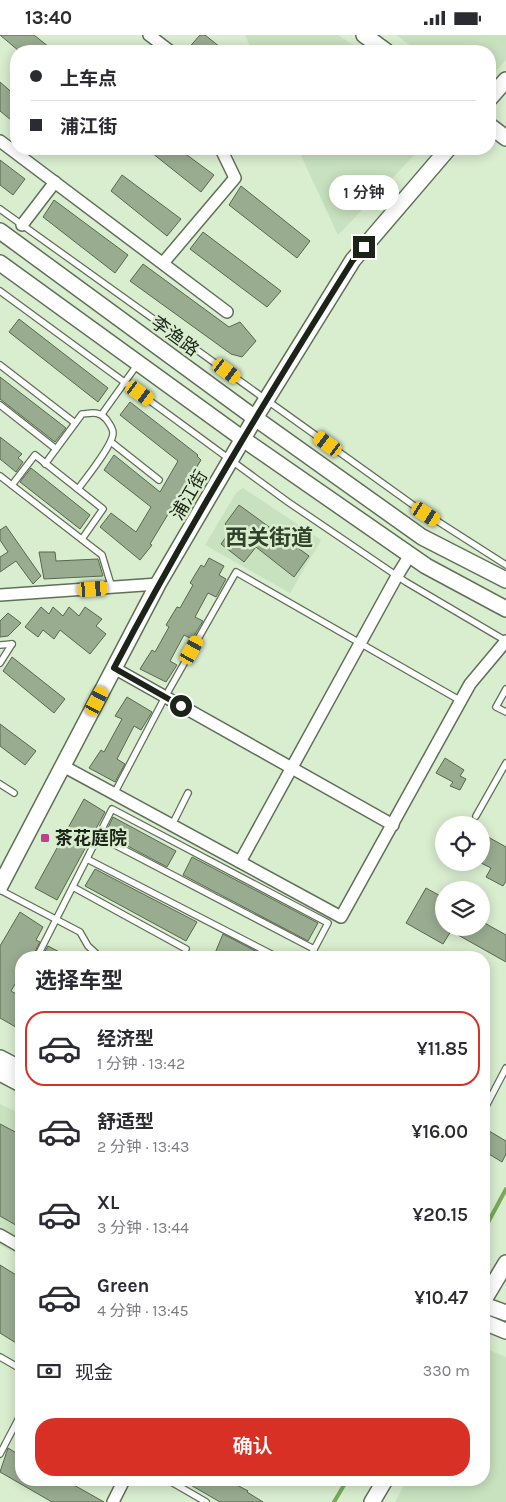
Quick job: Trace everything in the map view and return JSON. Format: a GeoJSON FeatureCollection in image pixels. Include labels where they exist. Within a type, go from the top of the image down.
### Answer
{"type":"FeatureCollection","features":[{"type":"Feature","properties":{"kind":"main road"},"geometry":{"type":"LineString","coordinates":[[364,35],[378,45]]}},
{"type":"Feature","properties":{"kind":"main road"},"geometry":{"type":"LineString","coordinates":[[496,91],[506,79]]}},
{"type":"Feature","properties":{"kind":"main road","name":"浦江街"},"geometry":{"type":"LineString","coordinates":[[0,886],[8,865],[63,766],[158,584],[255,418],[353,260],[443,155]]}},
{"type":"Feature","properties":{"kind":"main road","name":"李渔路"},"geometry":{"type":"LineString","coordinates":[[0,231],[255,418],[422,537],[506,580]]}},
{"type":"Feature","properties":{"kind":"main road"},"geometry":{"type":"LineString","coordinates":[[0,263],[243,439],[426,566],[506,609]]}},
{"type":"Feature","properties":{"kind":"main road"},"geometry":{"type":"LineString","coordinates":[[0,1058],[15,1066]]}},
{"type":"Feature","properties":{"kind":"main road"},"geometry":{"type":"LineString","coordinates":[[0,1073],[15,1081]]}},
{"type":"Feature","properties":{"kind":"main road"},"geometry":{"type":"LineString","coordinates":[[490,1290],[506,1263]]}},
{"type":"Feature","properties":{"kind":"main road"},"geometry":{"type":"LineString","coordinates":[[490,1307],[506,1313]]}},
{"type":"Feature","properties":{"kind":"main road"},"geometry":{"type":"LineString","coordinates":[[490,1324],[506,1331]]}},
{"type":"Feature","properties":{"kind":"main road"},"geometry":{"type":"LineString","coordinates":[[372,1502],[381,1486]]}},
{"type":"Feature","properties":{"kind":"street"},"geometry":{"type":"LineString","coordinates":[[149,35],[162,45]]}},
{"type":"Feature","properties":{"kind":"street"},"geometry":{"type":"LineString","coordinates":[[19,155],[227,312]]}},
{"type":"Feature","properties":{"kind":"street"},"geometry":{"type":"LineString","coordinates":[[163,263],[235,178],[225,155]]}},
{"type":"Feature","properties":{"kind":"street"},"geometry":{"type":"LineString","coordinates":[[22,225],[55,182]]}},
{"type":"Feature","properties":{"kind":"street"},"geometry":{"type":"LineString","coordinates":[[240,862],[410,555]]}},
{"type":"Feature","properties":{"kind":"street"},"geometry":{"type":"LineString","coordinates":[[0,595],[158,584]]}},
{"type":"Feature","properties":{"kind":"street"},"geometry":{"type":"LineString","coordinates":[[63,766],[341,917],[470,684],[506,641]]}},
{"type":"Feature","properties":{"kind":"street"},"geometry":{"type":"LineString","coordinates":[[114,668],[392,825]]}},
{"type":"Feature","properties":{"kind":"street"},"geometry":{"type":"LineString","coordinates":[[0,1235],[15,1244]]}},
{"type":"Feature","properties":{"kind":"street"},"geometry":{"type":"LineString","coordinates":[[113,1502],[121,1486]]}},
{"type":"Feature","properties":{"kind":"lane"},"geometry":{"type":"LineString","coordinates":[[0,209],[420,510],[506,565]]}},
{"type":"Feature","properties":{"kind":"lane"},"geometry":{"type":"LineString","coordinates":[[0,291],[288,501],[397,576],[506,641]]}},
{"type":"Feature","properties":{"kind":"lane"},"geometry":{"type":"LineString","coordinates":[[102,415],[138,363]]}},
{"type":"Feature","properties":{"kind":"lane"},"geometry":{"type":"LineString","coordinates":[[0,365],[76,423]]}},
{"type":"Feature","properties":{"kind":"lane"},"geometry":{"type":"LineString","coordinates":[[0,405],[56,449]]}},
{"type":"Feature","properties":{"kind":"lane"},"geometry":{"type":"LineString","coordinates":[[45,464],[82,414],[94,412],[102,415],[110,423],[113,432],[111,442],[78,489]]}},
{"type":"Feature","properties":{"kind":"lane"},"geometry":{"type":"LineString","coordinates":[[111,442],[159,479]]}},
{"type":"Feature","properties":{"kind":"lane"},"geometry":{"type":"LineString","coordinates":[[12,485],[35,455],[103,509],[82,539]]}},
{"type":"Feature","properties":{"kind":"lane"},"geometry":{"type":"LineString","coordinates":[[0,476],[102,555],[112,588]]}},
{"type":"Feature","properties":{"kind":"lane"},"geometry":{"type":"LineString","coordinates":[[114,794],[165,697],[236,572],[461,701]]}},
{"type":"Feature","properties":{"kind":"lane"},"geometry":{"type":"LineString","coordinates":[[0,645],[12,645],[0,663]]}},
{"type":"Feature","properties":{"kind":"lane"},"geometry":{"type":"LineString","coordinates":[[506,689],[496,707],[506,712]]}},
{"type":"Feature","properties":{"kind":"lane"},"geometry":{"type":"LineString","coordinates":[[476,816],[506,763]]}},
{"type":"Feature","properties":{"kind":"lane"},"geometry":{"type":"LineString","coordinates":[[0,784],[14,793]]}},
{"type":"Feature","properties":{"kind":"lane"},"geometry":{"type":"LineString","coordinates":[[172,825],[188,793]]}},
{"type":"Feature","properties":{"kind":"lane"},"geometry":{"type":"LineString","coordinates":[[40,951],[73,887],[98,836],[112,809],[328,923],[314,949],[98,836]]}},
{"type":"Feature","properties":{"kind":"lane"},"geometry":{"type":"LineString","coordinates":[[87,859],[265,951]]}},
{"type":"Feature","properties":{"kind":"lane"},"geometry":{"type":"LineString","coordinates":[[73,887],[186,949]]}},
{"type":"Feature","properties":{"kind":"lane"},"geometry":{"type":"LineString","coordinates":[[0,890],[80,932],[88,946],[93,951]]}},
{"type":"Feature","properties":{"kind":"lane"},"geometry":{"type":"LineString","coordinates":[[490,1098],[506,1068]]}},
{"type":"Feature","properties":{"kind":"lane"},"geometry":{"type":"LineString","coordinates":[[0,1357],[15,1366]]}},
{"type":"Feature","properties":{"kind":"lane"},"geometry":{"type":"LineString","coordinates":[[0,1454],[15,1425]]}},
{"type":"Feature","properties":{"kind":"lane"},"geometry":{"type":"LineString","coordinates":[[178,1486],[206,1502]]}},
{"type":"Feature","properties":{"kind":"shaded area"},"geometry":{"type":"Polygon","coordinates":[[[245,35],[338,35],[353,45],[249,45],[245,35]]]}},
{"type":"Feature","properties":{"kind":"shaded area"},"geometry":{"type":"Polygon","coordinates":[[[396,35],[506,35],[506,60],[496,71],[496,45],[410,45],[396,35]]]}},
{"type":"Feature","properties":{"kind":"shaded area"},"geometry":{"type":"Polygon","coordinates":[[[301,155],[414,155],[338,235],[301,155]]]}},
{"type":"Feature","properties":{"kind":"shaded area"},"geometry":{"type":"Polygon","coordinates":[[[243,488],[321,540],[290,593],[205,545],[236,493],[243,488]]]}},
{"type":"Feature","properties":{"kind":"shaded area"},"geometry":{"type":"Polygon","coordinates":[[[0,1104],[15,1111],[15,1253],[0,1245],[0,1104]]]}},
{"type":"Feature","properties":{"kind":"shaded area"},"geometry":{"type":"Polygon","coordinates":[[[490,1350],[506,1357],[506,1502],[395,1502],[404,1486],[490,1486],[490,1350]]]}},
{"type":"Feature","properties":{"kind":"building"},"geometry":{"type":"Polygon","coordinates":[[[0,35],[34,35],[46,45],[12,45],[0,35]]]}},
{"type":"Feature","properties":{"kind":"building"},"geometry":{"type":"Polygon","coordinates":[[[200,35],[205,35],[218,45],[191,45],[200,35]]]}},
{"type":"Feature","properties":{"kind":"building"},"geometry":{"type":"Polygon","coordinates":[[[0,82],[10,91],[10,119],[0,111],[0,82]]]}},
{"type":"Feature","properties":{"kind":"building"},"geometry":{"type":"Polygon","coordinates":[[[155,155],[187,155],[214,175],[201,192],[155,155]]]}},
{"type":"Feature","properties":{"kind":"building"},"geometry":{"type":"Polygon","coordinates":[[[0,160],[25,179],[13,195],[0,185],[0,160]]]}},
{"type":"Feature","properties":{"kind":"building"},"geometry":{"type":"Polygon","coordinates":[[[122,175],[181,219],[167,236],[111,191],[122,175]]]}},
{"type":"Feature","properties":{"kind":"building"},"geometry":{"type":"Polygon","coordinates":[[[241,186],[310,241],[297,258],[229,205],[241,186]]]}},
{"type":"Feature","properties":{"kind":"building"},"geometry":{"type":"Polygon","coordinates":[[[54,200],[128,255],[115,273],[43,217],[54,200]]]}},
{"type":"Feature","properties":{"kind":"building"},"geometry":{"type":"Polygon","coordinates":[[[203,232],[281,291],[267,307],[190,249],[203,232]]]}},
{"type":"Feature","properties":{"kind":"building"},"geometry":{"type":"Polygon","coordinates":[[[143,264],[229,327],[240,322],[256,341],[242,357],[231,354],[130,281],[143,264]]]}},
{"type":"Feature","properties":{"kind":"building"},"geometry":{"type":"Polygon","coordinates":[[[19,319],[108,388],[98,402],[9,332],[19,319]]]}},
{"type":"Feature","properties":{"kind":"building"},"geometry":{"type":"Polygon","coordinates":[[[0,377],[66,428],[55,442],[0,399],[0,377]]]}},
{"type":"Feature","properties":{"kind":"building"},"geometry":{"type":"Polygon","coordinates":[[[130,402],[198,455],[201,460],[150,544],[152,545],[140,560],[100,527],[111,513],[136,532],[151,507],[104,470],[114,455],[160,492],[178,461],[120,415],[130,402]]]}},
{"type":"Feature","properties":{"kind":"building"},"geometry":{"type":"Polygon","coordinates":[[[0,437],[22,454],[18,458],[23,462],[16,472],[0,459],[0,437]]]}},
{"type":"Feature","properties":{"kind":"building"},"geometry":{"type":"Polygon","coordinates":[[[31,468],[90,515],[80,529],[20,482],[31,468]]]}},
{"type":"Feature","properties":{"kind":"building"},"geometry":{"type":"Polygon","coordinates":[[[239,505],[309,556],[294,577],[256,547],[244,562],[221,544],[231,530],[225,524],[239,505]]]}},
{"type":"Feature","properties":{"kind":"building"},"geometry":{"type":"Polygon","coordinates":[[[6,526],[41,576],[33,584],[16,561],[0,572],[0,557],[8,552],[0,540],[0,530],[6,526]]]}},
{"type":"Feature","properties":{"kind":"building"},"geometry":{"type":"Polygon","coordinates":[[[39,552],[55,552],[56,561],[98,559],[103,576],[44,579],[39,552]]]}},
{"type":"Feature","properties":{"kind":"building"},"geometry":{"type":"Polygon","coordinates":[[[209,558],[224,566],[219,575],[226,579],[216,597],[208,593],[195,617],[203,621],[192,639],[184,635],[170,661],[177,665],[166,682],[140,669],[152,650],[155,652],[169,627],[166,625],[177,607],[180,608],[193,585],[190,583],[201,565],[204,567],[209,558]]]}},
{"type":"Feature","properties":{"kind":"building"},"geometry":{"type":"Polygon","coordinates":[[[41,607],[49,614],[53,607],[63,616],[69,607],[79,616],[85,607],[102,619],[96,626],[106,634],[90,654],[60,630],[54,639],[43,630],[38,637],[25,627],[41,607]]]}},
{"type":"Feature","properties":{"kind":"building"},"geometry":{"type":"Polygon","coordinates":[[[8,613],[21,623],[8,636],[0,637],[0,621],[8,613]]]}},
{"type":"Feature","properties":{"kind":"building"},"geometry":{"type":"Polygon","coordinates":[[[12,657],[65,699],[54,713],[3,671],[12,657]]]}},
{"type":"Feature","properties":{"kind":"building"},"geometry":{"type":"Polygon","coordinates":[[[127,697],[152,712],[141,730],[134,726],[117,759],[125,764],[115,782],[89,768],[101,750],[104,752],[122,719],[115,716],[127,697]]]}},
{"type":"Feature","properties":{"kind":"building"},"geometry":{"type":"Polygon","coordinates":[[[0,724],[36,751],[25,765],[0,746],[0,724]]]}},
{"type":"Feature","properties":{"kind":"building"},"geometry":{"type":"Polygon","coordinates":[[[445,758],[464,770],[460,776],[466,779],[460,790],[450,786],[453,782],[436,773],[445,758]]]}},
{"type":"Feature","properties":{"kind":"building"},"geometry":{"type":"Polygon","coordinates":[[[84,799],[105,812],[57,900],[35,888],[84,799]]]}},
{"type":"Feature","properties":{"kind":"building"},"geometry":{"type":"Polygon","coordinates":[[[113,817],[176,851],[167,867],[105,834],[113,817]]]}},
{"type":"Feature","properties":{"kind":"building"},"geometry":{"type":"Polygon","coordinates":[[[490,838],[506,847],[506,881],[503,886],[486,877],[491,868],[490,838]]]}},
{"type":"Feature","properties":{"kind":"building"},"geometry":{"type":"Polygon","coordinates":[[[192,857],[318,923],[308,941],[183,875],[192,857]]]}},
{"type":"Feature","properties":{"kind":"building"},"geometry":{"type":"Polygon","coordinates":[[[95,869],[197,922],[186,941],[85,886],[95,869]]]}},
{"type":"Feature","properties":{"kind":"building"},"geometry":{"type":"Polygon","coordinates":[[[426,888],[435,893],[435,936],[448,936],[443,944],[406,923],[426,888]]]}},
{"type":"Feature","properties":{"kind":"building"},"geometry":{"type":"Polygon","coordinates":[[[20,912],[43,927],[36,940],[40,942],[35,951],[15,951],[15,984],[11,991],[15,993],[15,1027],[0,1018],[0,946],[20,912]]]}},
{"type":"Feature","properties":{"kind":"building"},"geometry":{"type":"Polygon","coordinates":[[[490,926],[506,935],[506,962],[490,953],[490,951],[486,951],[460,936],[490,936],[490,926]]]}},
{"type":"Feature","properties":{"kind":"building"},"geometry":{"type":"Polygon","coordinates":[[[223,934],[256,951],[216,951],[223,934]]]}},
{"type":"Feature","properties":{"kind":"building"},"geometry":{"type":"Polygon","coordinates":[[[48,946],[58,951],[45,951],[48,946]]]}},
{"type":"Feature","properties":{"kind":"building"},"geometry":{"type":"Polygon","coordinates":[[[0,1124],[15,1132],[15,1225],[0,1216],[0,1124]]]}},
{"type":"Feature","properties":{"kind":"building"},"geometry":{"type":"Polygon","coordinates":[[[490,1132],[506,1141],[506,1154],[502,1162],[490,1155],[490,1132]]]}},
{"type":"Feature","properties":{"kind":"building"},"geometry":{"type":"Polygon","coordinates":[[[0,1265],[15,1274],[15,1342],[0,1333],[0,1265]]]}},
{"type":"Feature","properties":{"kind":"building"},"geometry":{"type":"Polygon","coordinates":[[[8,1448],[15,1452],[15,1481],[0,1472],[8,1448]]]}},
{"type":"Feature","properties":{"kind":"building"},"geometry":{"type":"Polygon","coordinates":[[[24,1486],[76,1486],[104,1502],[52,1502],[24,1486]]]}},
{"type":"Feature","properties":{"kind":"building"},"geometry":{"type":"Polygon","coordinates":[[[192,1486],[239,1486],[263,1502],[220,1502],[192,1486]]]}},
{"type":"Feature","properties":{"kind":"waterway"},"geometry":{"type":"LineString","coordinates":[[490,1219],[506,1189]]}},
{"type":"Feature","properties":{"kind":"waterway"},"geometry":{"type":"LineString","coordinates":[[334,1502],[343,1486]]}},
{"type":"Feature","properties":{"kind":"place","name":"茶花庭院"},"geometry":{"type":"Point","coordinates":[45,838]}},
{"type":"Feature","properties":{"kind":"district","name":"西关街道"},"geometry":{"type":"Point","coordinates":[269,537]}},
{"type":"Feature","properties":{"kind":"route"},"geometry":{"type":"LineString","coordinates":[[181,706],[114,668],[158,584],[255,418],[353,260],[364,247]]}}]}
